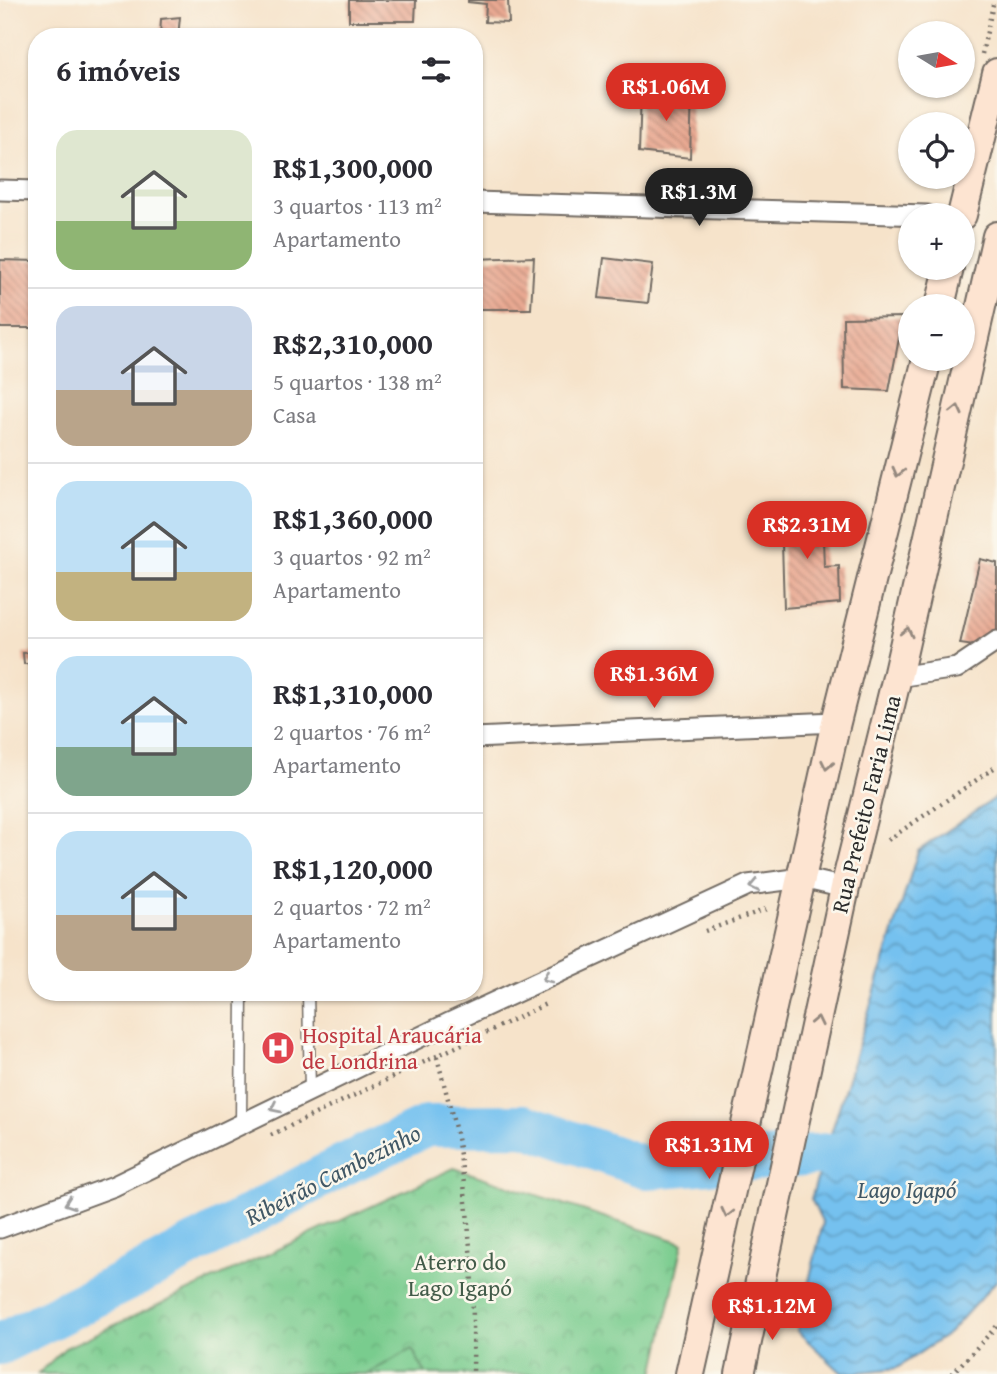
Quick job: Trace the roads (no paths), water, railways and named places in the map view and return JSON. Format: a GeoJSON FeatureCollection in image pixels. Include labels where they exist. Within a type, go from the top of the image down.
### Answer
{"type":"FeatureCollection","features":[{"type":"Feature","properties":{"kind":"main road"},"geometry":{"type":"LineString","coordinates":[[965,203],[997,73]]}},
{"type":"Feature","properties":{"kind":"main road","name":"Rua Prefeito Faria Lima"},"geometry":{"type":"LineString","coordinates":[[740,1374],[845,888],[897,677],[997,236]]}},
{"type":"Feature","properties":{"kind":"main road","name":"Rua Prefeito Faria Lima"},"geometry":{"type":"LineString","coordinates":[[691,1374],[836,722],[924,371]]}},
{"type":"Feature","properties":{"kind":"street"},"geometry":{"type":"LineString","coordinates":[[0,190],[28,191]]}},
{"type":"Feature","properties":{"kind":"street"},"geometry":{"type":"LineString","coordinates":[[483,202],[898,214]]}},
{"type":"Feature","properties":{"kind":"street"},"geometry":{"type":"LineString","coordinates":[[897,677],[957,668],[997,641]]}},
{"type":"Feature","properties":{"kind":"street"},"geometry":{"type":"LineString","coordinates":[[483,738],[836,722]]}},
{"type":"Feature","properties":{"kind":"street"},"geometry":{"type":"LineString","coordinates":[[0,1228],[114,1186],[449,1023],[748,886],[845,888]]}},
{"type":"Feature","properties":{"kind":"lane"},"geometry":{"type":"LineString","coordinates":[[241,1124],[242,1001]]}},
{"type":"Feature","properties":{"kind":"lane"},"geometry":{"type":"LineString","coordinates":[[308,1001],[310,1091]]}},
{"type":"Feature","properties":{"kind":"water","name":"Lago Igapó"},"geometry":{"type":"Polygon","coordinates":[[[997,797],[997,1280],[949,1333],[897,1368],[843,1374],[797,1331],[823,1223],[811,1199],[918,851],[997,797]]]}},
{"type":"Feature","properties":{"kind":"waterway","name":"Ribeirão Cambezinho"},"geometry":{"type":"LineString","coordinates":[[0,1344],[138,1275],[343,1165],[427,1126],[524,1125],[647,1168],[880,1150]]}},
{"type":"Feature","properties":{"kind":"place","name":"Hospital Araucária de Londrina"},"geometry":{"type":"Point","coordinates":[278,1048]}},
{"type":"Feature","properties":{"kind":"park label","name":"Aterro do Lago Igapó"},"geometry":{"type":"Point","coordinates":[460,1275]}}]}
